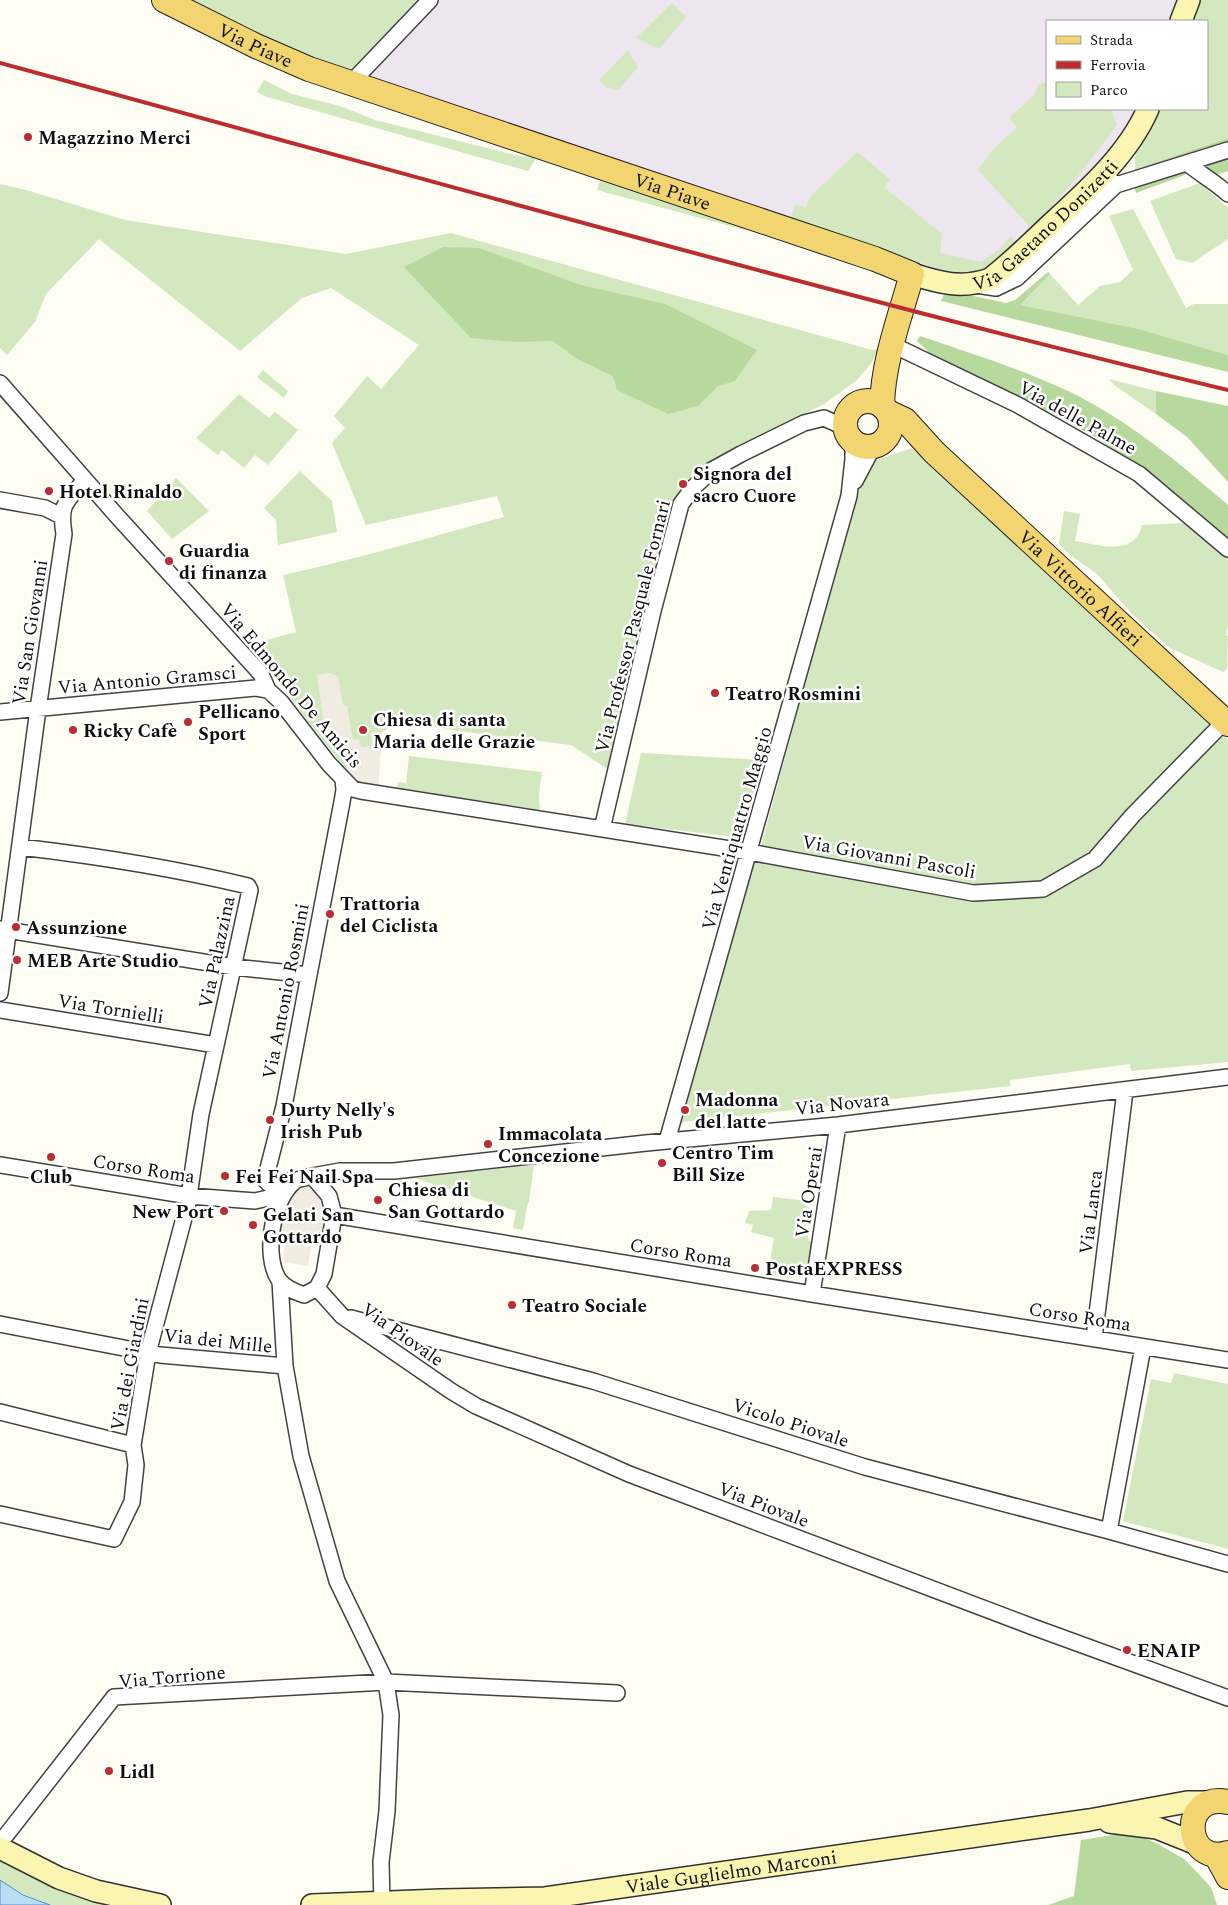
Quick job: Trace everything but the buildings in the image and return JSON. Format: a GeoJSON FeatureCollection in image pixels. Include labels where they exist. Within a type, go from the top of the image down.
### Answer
{"type":"FeatureCollection","features":[{"type":"Feature","properties":{"kind":"main road","name":"Via Piave"},"geometry":{"type":"LineString","coordinates":[[164,0],[256,46],[309,69],[875,259],[912,274]]}},
{"type":"Feature","properties":{"kind":"main road"},"geometry":{"type":"LineString","coordinates":[[1182,20],[1189,0]]}},
{"type":"Feature","properties":{"kind":"main road","name":"Via Gaetano Donizetti"},"geometry":{"type":"LineString","coordinates":[[912,274],[933,282],[975,285],[990,279],[1067,210],[1109,179],[1147,110]]}},
{"type":"Feature","properties":{"kind":"main road"},"geometry":{"type":"LineString","coordinates":[[864,439],[889,434],[891,427],[885,409],[882,388],[912,274]]}},
{"type":"Feature","properties":{"kind":"main road"},"geometry":{"type":"LineString","coordinates":[[864,439],[848,415],[857,405],[891,351]]}},
{"type":"Feature","properties":{"kind":"main road"},"geometry":{"type":"LineString","coordinates":[[857,405],[870,402],[905,420],[934,452]]}},
{"type":"Feature","properties":{"kind":"main road"},"geometry":{"type":"LineString","coordinates":[[864,439],[906,439],[934,452]]}},
{"type":"Feature","properties":{"kind":"main road","name":"Via Vittorio Alfieri"},"geometry":{"type":"LineString","coordinates":[[934,452],[1226,722]]}},
{"type":"Feature","properties":{"kind":"main road"},"geometry":{"type":"LineString","coordinates":[[1222,1801],[1197,1812],[1193,1820],[1193,1837],[1214,1851],[1228,1877]]}},
{"type":"Feature","properties":{"kind":"main road","name":"Viale Guglielmo Marconi"},"geometry":{"type":"LineString","coordinates":[[312,1905],[545,1898],[1089,1820],[1187,1802],[1222,1801]]}},
{"type":"Feature","properties":{"kind":"main road","name":"Viale Guglielmo Marconi"},"geometry":{"type":"LineString","coordinates":[[1089,1820],[1157,1828],[1214,1851]]}},
{"type":"Feature","properties":{"kind":"main road"},"geometry":{"type":"LineString","coordinates":[[0,1848],[59,1878],[87,1888],[160,1905]]}},
{"type":"Feature","properties":{"kind":"street"},"geometry":{"type":"LineString","coordinates":[[350,84],[430,0]]}},
{"type":"Feature","properties":{"kind":"street"},"geometry":{"type":"LineString","coordinates":[[1109,179],[1187,163],[1228,150]]}},
{"type":"Feature","properties":{"kind":"street"},"geometry":{"type":"LineString","coordinates":[[1187,163],[1215,182],[1228,194]]}},
{"type":"Feature","properties":{"kind":"street","name":"Via delle Palme"},"geometry":{"type":"LineString","coordinates":[[891,351],[1018,405],[1138,474],[1228,548]]}},
{"type":"Feature","properties":{"kind":"street","name":"Via Edmondo De Amicis"},"geometry":{"type":"LineString","coordinates":[[0,383],[261,674],[268,690],[281,702],[329,764],[348,784]]}},
{"type":"Feature","properties":{"kind":"street","name":"Via Professor Pasquale Fornari"},"geometry":{"type":"LineString","coordinates":[[602,829],[653,611],[681,504],[693,488],[712,470],[808,422],[824,418],[864,439]]}},
{"type":"Feature","properties":{"kind":"street","name":"Via Ventiquattro Maggio"},"geometry":{"type":"LineString","coordinates":[[667,1141],[750,852],[848,496],[854,459],[864,439]]}},
{"type":"Feature","properties":{"kind":"street"},"geometry":{"type":"LineString","coordinates":[[0,500],[45,508],[61,516],[66,501],[85,480]]}},
{"type":"Feature","properties":{"kind":"street","name":"Via San Giovanni"},"geometry":{"type":"LineString","coordinates":[[0,993],[5,930],[20,847],[64,534],[61,516]]}},
{"type":"Feature","properties":{"kind":"street","name":"Via Antonio Gramsci"},"geometry":{"type":"LineString","coordinates":[[0,712],[256,688],[268,690]]}},
{"type":"Feature","properties":{"kind":"street","name":"Via Giovanni Pascoli"},"geometry":{"type":"LineString","coordinates":[[750,852],[972,893],[1043,889],[1095,859],[1133,815],[1226,722]]}},
{"type":"Feature","properties":{"kind":"street"},"geometry":{"type":"LineString","coordinates":[[348,784],[538,820],[750,852]]}},
{"type":"Feature","properties":{"kind":"street","name":"Via Antonio Rosmini"},"geometry":{"type":"LineString","coordinates":[[295,1180],[269,1184],[265,1180],[282,1116],[344,790],[348,784]]}},
{"type":"Feature","properties":{"kind":"street","name":"Via Palazzina"},"geometry":{"type":"LineString","coordinates":[[20,847],[196,874],[248,886],[250,890],[201,1114],[189,1196]]}},
{"type":"Feature","properties":{"kind":"street"},"geometry":{"type":"LineString","coordinates":[[5,930],[234,967],[309,975]]}},
{"type":"Feature","properties":{"kind":"street","name":"Via Tornielli"},"geometry":{"type":"LineString","coordinates":[[0,1010],[216,1045]]}},
{"type":"Feature","properties":{"kind":"street","name":"Via Novara"},"geometry":{"type":"LineString","coordinates":[[295,1180],[340,1171],[394,1170],[838,1124],[1125,1091],[1228,1077]]}},
{"type":"Feature","properties":{"kind":"street","name":"Via Lanca"},"geometry":{"type":"LineString","coordinates":[[1094,1338],[1125,1091]]}},
{"type":"Feature","properties":{"kind":"street","name":"Via Operai"},"geometry":{"type":"LineString","coordinates":[[812,1294],[838,1124]]}},
{"type":"Feature","properties":{"kind":"street","name":"Corso Roma"},"geometry":{"type":"LineString","coordinates":[[0,1165],[189,1196],[255,1201],[282,1195]]}},
{"type":"Feature","properties":{"kind":"street"},"geometry":{"type":"LineString","coordinates":[[280,1281],[292,1291],[304,1295],[317,1288],[324,1274],[334,1215],[327,1186],[330,1182],[394,1170]]}},
{"type":"Feature","properties":{"kind":"street"},"geometry":{"type":"LineString","coordinates":[[312,1176],[329,1196]]}},
{"type":"Feature","properties":{"kind":"street"},"geometry":{"type":"LineString","coordinates":[[295,1180],[282,1195],[274,1216],[272,1244],[274,1268],[280,1281],[285,1366],[301,1456],[337,1581],[386,1682],[391,1715],[387,1811],[381,1862],[382,1904]]}},
{"type":"Feature","properties":{"kind":"street","name":"Via dei Giardini"},"geometry":{"type":"LineString","coordinates":[[0,1514],[114,1539],[132,1502],[136,1465],[133,1445],[148,1353],[189,1196]]}},
{"type":"Feature","properties":{"kind":"street","name":"Corso Roma"},"geometry":{"type":"LineString","coordinates":[[334,1215],[1228,1360]]}},
{"type":"Feature","properties":{"kind":"street","name":"Via Piovale"},"geometry":{"type":"LineString","coordinates":[[317,1288],[342,1316],[476,1406],[629,1474],[1033,1627],[1228,1698]]}},
{"type":"Feature","properties":{"kind":"street","name":"Vicolo Piovale"},"geometry":{"type":"LineString","coordinates":[[342,1316],[589,1380],[865,1467],[1228,1564]]}},
{"type":"Feature","properties":{"kind":"street","name":"Via dei Mille"},"geometry":{"type":"LineString","coordinates":[[0,1324],[148,1353],[285,1366]]}},
{"type":"Feature","properties":{"kind":"street"},"geometry":{"type":"LineString","coordinates":[[1109,1531],[1143,1347]]}},
{"type":"Feature","properties":{"kind":"street"},"geometry":{"type":"LineString","coordinates":[[0,1412],[133,1445]]}},
{"type":"Feature","properties":{"kind":"street","name":"Via Torrione"},"geometry":{"type":"LineString","coordinates":[[0,1843],[114,1697],[386,1682],[617,1693]]}},
{"type":"Feature","properties":{"kind":"shaded area"},"geometry":{"type":"Polygon","coordinates":[[[430,0],[1189,0],[1181,20],[1046,20],[1046,110],[1147,110],[1130,140],[975,285],[350,84],[430,0]]]}},
{"type":"Feature","properties":{"kind":"shaded area"},"geometry":{"type":"Polygon","coordinates":[[[330,673],[338,677],[343,705],[347,706],[353,740],[359,739],[361,747],[372,746],[371,737],[382,732],[378,786],[364,785],[353,779],[344,768],[355,760],[323,720],[317,675],[330,673]]]}},
{"type":"Feature","properties":{"kind":"shaded area"},"geometry":{"type":"Polygon","coordinates":[[[312,1176],[329,1196],[331,1239],[313,1236],[308,1266],[283,1262],[287,1232],[272,1229],[282,1195],[312,1176]]]}},
{"type":"Feature","properties":{"kind":"green space"},"geometry":{"type":"Polygon","coordinates":[[[178,0],[419,0],[350,71],[294,52],[178,0]]]}},
{"type":"Feature","properties":{"kind":"green space"},"geometry":{"type":"Polygon","coordinates":[[[1197,0],[1228,0],[1228,138],[1144,166],[1135,171],[1135,156],[1157,110],[1208,110],[1208,20],[1189,20],[1197,0]]]}},
{"type":"Feature","properties":{"kind":"green space"},"geometry":{"type":"Polygon","coordinates":[[[672,3],[686,17],[659,49],[636,38],[672,3]]]}},
{"type":"Feature","properties":{"kind":"green space"},"geometry":{"type":"Polygon","coordinates":[[[628,50],[638,67],[618,90],[606,87],[599,80],[628,50]]]}},
{"type":"Feature","properties":{"kind":"green space"},"geometry":{"type":"Polygon","coordinates":[[[264,80],[292,94],[340,106],[375,120],[515,155],[536,158],[528,171],[267,97],[257,92],[264,80]]]}},
{"type":"Feature","properties":{"kind":"green space"},"geometry":{"type":"Polygon","coordinates":[[[1046,82],[1046,110],[1111,110],[1117,125],[1079,175],[1032,229],[978,170],[993,150],[1017,127],[1009,118],[1035,94],[1038,85],[1046,82]]]}},
{"type":"Feature","properties":{"kind":"green space"},"geometry":{"type":"Polygon","coordinates":[[[1228,138],[1228,171],[1215,175],[1204,168],[1136,193],[1134,178],[1137,172],[1144,166],[1228,138]]]}},
{"type":"Feature","properties":{"kind":"green space"},"geometry":{"type":"Polygon","coordinates":[[[857,152],[890,179],[884,187],[942,234],[940,253],[981,262],[998,250],[1011,236],[1017,245],[986,273],[948,272],[791,218],[796,204],[806,207],[810,197],[857,152]]]}},
{"type":"Feature","properties":{"kind":"green space"},"geometry":{"type":"Polygon","coordinates":[[[600,180],[745,226],[745,230],[597,190],[600,180]]]}},
{"type":"Feature","properties":{"kind":"green space"},"geometry":{"type":"Polygon","coordinates":[[[1200,183],[1228,208],[1228,239],[1192,263],[1176,259],[1150,201],[1200,183]]]}},
{"type":"Feature","properties":{"kind":"green space"},"geometry":{"type":"Polygon","coordinates":[[[0,184],[125,220],[346,254],[451,233],[872,350],[879,349],[870,365],[856,381],[824,404],[736,448],[693,488],[609,770],[571,745],[458,731],[402,721],[382,732],[378,786],[353,779],[249,645],[296,632],[283,575],[366,555],[504,517],[497,496],[366,525],[332,443],[345,428],[334,416],[367,376],[381,389],[419,345],[331,288],[302,298],[240,351],[99,239],[46,294],[35,322],[7,355],[0,348],[0,184]]]}},
{"type":"Feature","properties":{"kind":"green space"},"geometry":{"type":"Polygon","coordinates":[[[1133,209],[1186,308],[1194,304],[1228,304],[1228,355],[1139,329],[1019,305],[1050,274],[1078,305],[1100,286],[1120,282],[1133,270],[1109,216],[1133,209]]]}},
{"type":"Feature","properties":{"kind":"green space"},"geometry":{"type":"Polygon","coordinates":[[[443,247],[479,248],[581,285],[665,304],[757,350],[735,381],[718,386],[698,406],[668,414],[617,390],[613,376],[577,359],[553,341],[517,342],[471,338],[404,267],[443,247]]]}},
{"type":"Feature","properties":{"kind":"green space"},"geometry":{"type":"Polygon","coordinates":[[[1048,272],[1050,274],[1020,305],[1139,329],[1228,355],[1228,372],[941,301],[946,290],[1006,303],[1015,300],[1048,272]]]}},
{"type":"Feature","properties":{"kind":"green space"},"geometry":{"type":"Polygon","coordinates":[[[920,336],[1048,382],[1110,414],[1131,428],[1171,457],[1228,505],[1228,542],[1197,512],[1144,470],[1095,437],[1012,392],[933,356],[917,341],[920,336]]]}},
{"type":"Feature","properties":{"kind":"green space"},"geometry":{"type":"Polygon","coordinates":[[[263,370],[288,391],[284,398],[257,377],[263,370]]]}},
{"type":"Feature","properties":{"kind":"green space"},"geometry":{"type":"Polygon","coordinates":[[[1109,379],[1156,391],[1156,414],[1114,385],[1109,379]]]}},
{"type":"Feature","properties":{"kind":"green space"},"geometry":{"type":"Polygon","coordinates":[[[1156,391],[1228,406],[1228,482],[1187,437],[1156,414],[1156,391]]]}},
{"type":"Feature","properties":{"kind":"green space"},"geometry":{"type":"Polygon","coordinates":[[[239,394],[269,418],[275,412],[298,430],[268,465],[255,455],[244,468],[222,450],[218,455],[196,438],[239,394]]]}},
{"type":"Feature","properties":{"kind":"green space"},"geometry":{"type":"Polygon","coordinates":[[[912,448],[945,475],[1228,739],[1228,1062],[1131,1071],[1130,1064],[1010,1080],[1010,1086],[673,1123],[748,857],[758,857],[865,464],[912,448]]]}},
{"type":"Feature","properties":{"kind":"green space"},"geometry":{"type":"Polygon","coordinates":[[[300,471],[332,501],[337,532],[278,545],[276,520],[264,508],[300,471]]]}},
{"type":"Feature","properties":{"kind":"green space"},"geometry":{"type":"Polygon","coordinates":[[[176,478],[209,511],[172,539],[147,511],[176,478]]]}},
{"type":"Feature","properties":{"kind":"green space"},"geometry":{"type":"Polygon","coordinates":[[[1064,511],[1080,514],[1075,541],[1105,546],[1124,545],[1132,542],[1138,535],[1142,525],[1185,523],[1197,512],[1228,542],[1227,669],[1223,672],[1170,648],[1133,615],[1097,574],[1069,554],[1059,544],[1064,511]]]}},
{"type":"Feature","properties":{"kind":"green space"},"geometry":{"type":"Polygon","coordinates":[[[641,753],[762,760],[743,833],[734,837],[625,824],[641,753]]]}},
{"type":"Feature","properties":{"kind":"green space"},"geometry":{"type":"Polygon","coordinates":[[[409,756],[542,772],[539,795],[540,810],[397,788],[398,782],[406,783],[409,756]]]}},
{"type":"Feature","properties":{"kind":"green space"},"geometry":{"type":"Polygon","coordinates":[[[534,1165],[523,1230],[513,1228],[516,1211],[414,1178],[534,1165]]]}},
{"type":"Feature","properties":{"kind":"green space"},"geometry":{"type":"Polygon","coordinates":[[[773,1197],[807,1201],[807,1207],[811,1208],[804,1235],[808,1236],[809,1241],[812,1241],[806,1270],[793,1268],[791,1277],[768,1274],[774,1238],[751,1232],[753,1225],[745,1223],[749,1211],[771,1210],[773,1197]]]}},
{"type":"Feature","properties":{"kind":"green space"},"geometry":{"type":"Polygon","coordinates":[[[1174,1373],[1228,1384],[1228,1549],[1123,1521],[1151,1379],[1171,1383],[1174,1373]]]}},
{"type":"Feature","properties":{"kind":"green space"},"geometry":{"type":"Polygon","coordinates":[[[1132,1832],[1184,1859],[1211,1887],[1217,1905],[1048,1905],[1074,1896],[1081,1840],[1132,1832]]]}},
{"type":"Feature","properties":{"kind":"green space"},"geometry":{"type":"Polygon","coordinates":[[[0,1848],[160,1905],[50,1905],[23,1895],[0,1880],[0,1848]]]}},
{"type":"Feature","properties":{"kind":"water"},"geometry":{"type":"Polygon","coordinates":[[[0,1880],[23,1895],[50,1905],[0,1905],[0,1880]]]}},
{"type":"Feature","properties":{"kind":"railway"},"geometry":{"type":"LineString","coordinates":[[0,63],[766,272],[920,313],[1228,390]]}},
{"type":"Feature","properties":{"kind":"place","name":"Magazzino Merci"},"geometry":{"type":"Point","coordinates":[28,137]}},
{"type":"Feature","properties":{"kind":"place","name":"Signora del sacro Cuore"},"geometry":{"type":"Point","coordinates":[683,484]}},
{"type":"Feature","properties":{"kind":"place","name":"Hotel Rinaldo"},"geometry":{"type":"Point","coordinates":[49,491]}},
{"type":"Feature","properties":{"kind":"place","name":"Guardia di finanza"},"geometry":{"type":"Point","coordinates":[169,561]}},
{"type":"Feature","properties":{"kind":"place","name":"Teatro Rosmini"},"geometry":{"type":"Point","coordinates":[715,693]}},
{"type":"Feature","properties":{"kind":"place","name":"Pellicano Sport"},"geometry":{"type":"Point","coordinates":[188,722]}},
{"type":"Feature","properties":{"kind":"place","name":"Ricky Cafè"},"geometry":{"type":"Point","coordinates":[73,730]}},
{"type":"Feature","properties":{"kind":"place","name":"Chiesa di santa Maria delle Grazie"},"geometry":{"type":"Point","coordinates":[363,730]}},
{"type":"Feature","properties":{"kind":"place","name":"Trattoria del Ciclista"},"geometry":{"type":"Point","coordinates":[330,914]}},
{"type":"Feature","properties":{"kind":"place","name":"Assunzione"},"geometry":{"type":"Point","coordinates":[16,927]}},
{"type":"Feature","properties":{"kind":"place","name":"MEB Arte Studio"},"geometry":{"type":"Point","coordinates":[17,960]}},
{"type":"Feature","properties":{"kind":"place","name":"Madonna del latte"},"geometry":{"type":"Point","coordinates":[685,1110]}},
{"type":"Feature","properties":{"kind":"place","name":"Durty Nelly's Irish Pub"},"geometry":{"type":"Point","coordinates":[270,1120]}},
{"type":"Feature","properties":{"kind":"place","name":"Immacolata Concezione"},"geometry":{"type":"Point","coordinates":[488,1144]}},
{"type":"Feature","properties":{"kind":"place","name":"Club"},"geometry":{"type":"Point","coordinates":[51,1157]}},
{"type":"Feature","properties":{"kind":"place","name":"Centro Tim Bill Size"},"geometry":{"type":"Point","coordinates":[662,1163]}},
{"type":"Feature","properties":{"kind":"place","name":"Fei Fei Nail Spa"},"geometry":{"type":"Point","coordinates":[225,1176]}},
{"type":"Feature","properties":{"kind":"place","name":"Chiesa di San Gottardo"},"geometry":{"type":"Point","coordinates":[378,1200]}},
{"type":"Feature","properties":{"kind":"place","name":"New Port"},"geometry":{"type":"Point","coordinates":[224,1211]}},
{"type":"Feature","properties":{"kind":"place","name":"Gelati San Gottardo"},"geometry":{"type":"Point","coordinates":[253,1225]}},
{"type":"Feature","properties":{"kind":"place","name":"PostaEXPRESS"},"geometry":{"type":"Point","coordinates":[755,1268]}},
{"type":"Feature","properties":{"kind":"place","name":"Teatro Sociale"},"geometry":{"type":"Point","coordinates":[512,1305]}},
{"type":"Feature","properties":{"kind":"place","name":"ENAIP"},"geometry":{"type":"Point","coordinates":[1127,1650]}},
{"type":"Feature","properties":{"kind":"place","name":"Lidl"},"geometry":{"type":"Point","coordinates":[109,1771]}}]}
